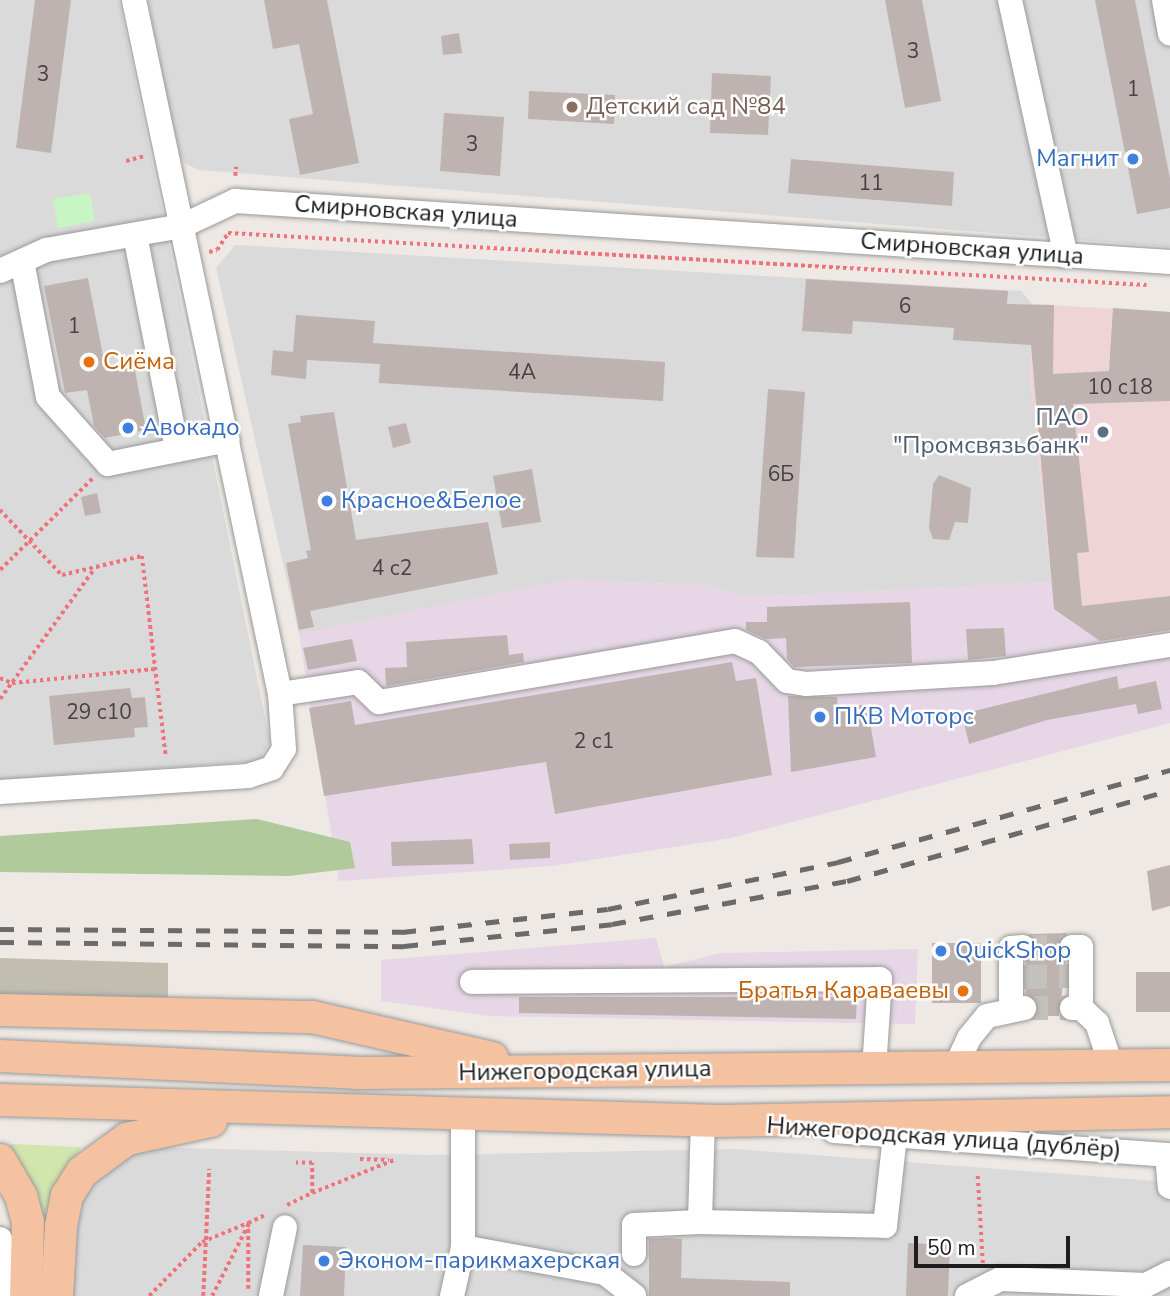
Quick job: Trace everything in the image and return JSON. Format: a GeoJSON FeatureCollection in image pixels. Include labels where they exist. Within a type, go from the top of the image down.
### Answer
{"type":"FeatureCollection","features":[{"type":"Feature","properties":{"kind":"main road"},"geometry":{"type":"LineString","coordinates":[[0,1010],[231,1012],[312,1017],[468,1054],[598,1072]]}},
{"type":"Feature","properties":{"kind":"main road","name":"Нижегородская улица"},"geometry":{"type":"LineString","coordinates":[[0,1056],[357,1073],[1170,1065]]}},
{"type":"Feature","properties":{"kind":"main road","name":"Нижегородская улица"},"geometry":{"type":"LineString","coordinates":[[0,1100],[285,1112],[711,1120],[1170,1112]]}},
{"type":"Feature","properties":{"kind":"main road"},"geometry":{"type":"LineString","coordinates":[[57,1296],[61,1226],[68,1196],[82,1172],[127,1139],[188,1124],[285,1112]]}},
{"type":"Feature","properties":{"kind":"main road"},"geometry":{"type":"LineString","coordinates":[[0,1160],[21,1196],[28,1222],[26,1296]]}},
{"type":"Feature","properties":{"kind":"street"},"geometry":{"type":"LineString","coordinates":[[0,792],[248,776],[272,768],[284,749],[280,694],[134,0]]}},
{"type":"Feature","properties":{"kind":"street"},"geometry":{"type":"LineString","coordinates":[[1010,0],[1066,256]]}},
{"type":"Feature","properties":{"kind":"street"},"geometry":{"type":"LineString","coordinates":[[1164,0],[1170,33]]}},
{"type":"Feature","properties":{"kind":"street","name":"Смирновская улица"},"geometry":{"type":"LineString","coordinates":[[11,266],[46,250],[181,226],[234,201],[1170,262]]}},
{"type":"Feature","properties":{"kind":"street"},"geometry":{"type":"LineString","coordinates":[[135,234],[177,450]]}},
{"type":"Feature","properties":{"kind":"street"},"geometry":{"type":"LineString","coordinates":[[11,266],[48,397],[108,464],[228,440]]}},
{"type":"Feature","properties":{"kind":"street"},"geometry":{"type":"LineString","coordinates":[[280,694],[358,682],[379,702],[735,641],[759,652],[787,681],[806,684],[993,673],[1170,645]]}},
{"type":"Feature","properties":{"kind":"street"},"geometry":{"type":"LineString","coordinates":[[955,1068],[969,1038],[987,1016],[1017,1009],[1017,977],[1011,948],[1023,947]]}},
{"type":"Feature","properties":{"kind":"street"},"geometry":{"type":"LineString","coordinates":[[1072,947],[1081,947],[1077,1008],[1097,1023],[1111,1065]]}},
{"type":"Feature","properties":{"kind":"street"},"geometry":{"type":"LineString","coordinates":[[472,982],[883,972],[874,1069]]}},
{"type":"Feature","properties":{"kind":"street"},"geometry":{"type":"LineString","coordinates":[[452,1296],[463,1247],[463,1116]]}},
{"type":"Feature","properties":{"kind":"street"},"geometry":{"type":"LineString","coordinates":[[701,1222],[711,1120]]}},
{"type":"Feature","properties":{"kind":"street","name":"Нижегородская улица (дублёр)"},"geometry":{"type":"LineString","coordinates":[[711,1120],[1169,1155]]}},
{"type":"Feature","properties":{"kind":"street"},"geometry":{"type":"LineString","coordinates":[[463,1247],[634,1279],[634,1225],[701,1222],[885,1226],[895,1136]]}},
{"type":"Feature","properties":{"kind":"street"},"geometry":{"type":"LineString","coordinates":[[1169,1155],[1170,1187]]}},
{"type":"Feature","properties":{"kind":"street"},"geometry":{"type":"LineString","coordinates":[[271,1296],[285,1227]]}},
{"type":"Feature","properties":{"kind":"street"},"geometry":{"type":"LineString","coordinates":[[0,1239],[3,1296]]}},
{"type":"Feature","properties":{"kind":"street"},"geometry":{"type":"LineString","coordinates":[[967,1296],[1001,1279],[1045,1289],[1146,1285],[1170,1273]]}},
{"type":"Feature","properties":{"kind":"path"},"geometry":{"type":"LineString","coordinates":[[126,161],[150,155]]}},
{"type":"Feature","properties":{"kind":"path"},"geometry":{"type":"LineString","coordinates":[[235,176],[236,167]]}},
{"type":"Feature","properties":{"kind":"path"},"geometry":{"type":"LineString","coordinates":[[208,252],[233,233],[1156,286]]}},
{"type":"Feature","properties":{"kind":"path"},"geometry":{"type":"LineString","coordinates":[[0,570],[108,464]]}},
{"type":"Feature","properties":{"kind":"path"},"geometry":{"type":"LineString","coordinates":[[0,510],[62,575],[142,556],[167,765]]}},
{"type":"Feature","properties":{"kind":"path"},"geometry":{"type":"LineString","coordinates":[[0,699],[96,567]]}},
{"type":"Feature","properties":{"kind":"path"},"geometry":{"type":"LineString","coordinates":[[0,678],[12,683],[155,669]]}},
{"type":"Feature","properties":{"kind":"path"},"geometry":{"type":"LineString","coordinates":[[313,1193],[394,1160],[360,1160]]}},
{"type":"Feature","properties":{"kind":"path"},"geometry":{"type":"LineString","coordinates":[[296,1163],[312,1163]]}},
{"type":"Feature","properties":{"kind":"path"},"geometry":{"type":"LineString","coordinates":[[203,1296],[202,1242],[209,1169]]}},
{"type":"Feature","properties":{"kind":"path"},"geometry":{"type":"LineString","coordinates":[[978,1176],[981,1262],[1001,1279]]}},
{"type":"Feature","properties":{"kind":"path"},"geometry":{"type":"LineString","coordinates":[[149,1296],[202,1242],[248,1223],[212,1296]]}},
{"type":"Feature","properties":{"kind":"shaded area"},"geometry":{"type":"Polygon","coordinates":[[[0,0],[119,0],[270,742],[259,761],[0,780],[0,0]]]}},
{"type":"Feature","properties":{"kind":"shaded area"},"geometry":{"type":"Polygon","coordinates":[[[148,0],[1170,0],[1170,247],[199,170],[186,164],[175,149],[148,0]]]}},
{"type":"Feature","properties":{"kind":"shaded area"},"geometry":{"type":"Polygon","coordinates":[[[235,245],[1021,291],[1032,304],[1030,376],[1051,582],[750,597],[705,585],[567,580],[299,634],[216,268],[235,245]]]}},
{"type":"Feature","properties":{"kind":"shaded area","name":"ПАО \"Промсвязьбанк\""},"geometry":{"type":"Polygon","coordinates":[[[1032,304],[1170,312],[1170,633],[1106,644],[1054,609],[1030,376],[1032,304]]]}},
{"type":"Feature","properties":{"kind":"shaded area"},"geometry":{"type":"Polygon","coordinates":[[[567,580],[705,585],[750,597],[1051,582],[1054,609],[1106,644],[1170,633],[1170,723],[731,838],[552,866],[339,881],[299,634],[567,580]]]}},
{"type":"Feature","properties":{"kind":"shaded area"},"geometry":{"type":"Polygon","coordinates":[[[656,938],[664,967],[721,953],[918,949],[915,1024],[488,1016],[381,1001],[381,960],[656,938]]]}},
{"type":"Feature","properties":{"kind":"shaded area"},"geometry":{"type":"Polygon","coordinates":[[[0,958],[168,963],[168,997],[0,997],[0,958]]]}},
{"type":"Feature","properties":{"kind":"shaded area"},"geometry":{"type":"Polygon","coordinates":[[[148,1147],[431,1155],[736,1149],[1170,1182],[1170,1296],[68,1296],[72,1213],[94,1174],[119,1154],[148,1147]]]}},
{"type":"Feature","properties":{"kind":"green space"},"geometry":{"type":"Polygon","coordinates":[[[90,193],[95,221],[58,228],[53,199],[90,193]]]}},
{"type":"Feature","properties":{"kind":"green space"},"geometry":{"type":"Polygon","coordinates":[[[257,819],[350,842],[355,868],[289,876],[0,872],[0,836],[257,819]]]}},
{"type":"Feature","properties":{"kind":"green space"},"geometry":{"type":"Polygon","coordinates":[[[11,1144],[81,1147],[44,1221],[7,1147],[11,1144]]]}},
{"type":"Feature","properties":{"kind":"building"},"geometry":{"type":"Polygon","coordinates":[[[35,0],[71,0],[51,153],[16,148],[35,0]]]}},
{"type":"Feature","properties":{"kind":"building"},"geometry":{"type":"Polygon","coordinates":[[[264,0],[327,0],[359,163],[300,175],[289,119],[313,114],[299,44],[273,49],[264,0]]]}},
{"type":"Feature","properties":{"kind":"building"},"geometry":{"type":"Polygon","coordinates":[[[885,0],[922,0],[941,101],[905,108],[885,0]]]}},
{"type":"Feature","properties":{"kind":"building"},"geometry":{"type":"Polygon","coordinates":[[[1095,0],[1135,0],[1170,179],[1170,208],[1137,214],[1095,0]]]}},
{"type":"Feature","properties":{"kind":"building"},"geometry":{"type":"Polygon","coordinates":[[[459,33],[462,53],[443,55],[441,36],[459,33]]]}},
{"type":"Feature","properties":{"kind":"building"},"geometry":{"type":"Polygon","coordinates":[[[712,73],[771,76],[768,135],[710,133],[712,73]]]}},
{"type":"Feature","properties":{"kind":"building","name":"Детский сад №84"},"geometry":{"type":"Polygon","coordinates":[[[529,91],[615,95],[614,124],[528,119],[529,91]]]}},
{"type":"Feature","properties":{"kind":"building"},"geometry":{"type":"Polygon","coordinates":[[[444,113],[504,117],[500,176],[440,171],[444,113]]]}},
{"type":"Feature","properties":{"kind":"building"},"geometry":{"type":"Polygon","coordinates":[[[791,159],[954,172],[952,206],[788,193],[791,159]]]}},
{"type":"Feature","properties":{"kind":"building"},"geometry":{"type":"Polygon","coordinates":[[[88,278],[106,371],[134,365],[146,430],[105,438],[94,426],[87,390],[65,393],[44,286],[88,278]]]}},
{"type":"Feature","properties":{"kind":"building"},"geometry":{"type":"Polygon","coordinates":[[[806,279],[1008,291],[1007,304],[1054,305],[1053,374],[1109,371],[1113,308],[1170,312],[1170,401],[1073,404],[1089,552],[1077,553],[1082,606],[1170,596],[1170,630],[1100,641],[1054,609],[1031,345],[953,340],[954,328],[853,321],[852,334],[802,331],[806,279]]]}},
{"type":"Feature","properties":{"kind":"building"},"geometry":{"type":"Polygon","coordinates":[[[296,315],[375,321],[373,343],[665,362],[663,401],[379,383],[380,364],[307,360],[306,379],[271,375],[273,350],[293,352],[296,315]]]}},
{"type":"Feature","properties":{"kind":"building"},"geometry":{"type":"Polygon","coordinates":[[[768,389],[805,392],[794,558],[756,557],[768,389]]]}},
{"type":"Feature","properties":{"kind":"building"},"geometry":{"type":"Polygon","coordinates":[[[334,412],[356,540],[488,522],[498,574],[310,611],[314,627],[299,630],[286,563],[308,558],[306,551],[311,550],[288,424],[301,422],[300,416],[334,412]]]}},
{"type":"Feature","properties":{"kind":"building"},"geometry":{"type":"Polygon","coordinates":[[[406,423],[411,443],[393,448],[388,427],[406,423]]]}},
{"type":"Feature","properties":{"kind":"building"},"geometry":{"type":"Polygon","coordinates":[[[532,469],[541,522],[502,528],[493,476],[532,469]]]}},
{"type":"Feature","properties":{"kind":"building"},"geometry":{"type":"Polygon","coordinates":[[[939,475],[971,488],[968,523],[955,522],[949,540],[933,539],[929,528],[933,484],[939,475]]]}},
{"type":"Feature","properties":{"kind":"building"},"geometry":{"type":"Polygon","coordinates":[[[97,493],[101,513],[85,516],[81,497],[97,493]]]}},
{"type":"Feature","properties":{"kind":"building"},"geometry":{"type":"Polygon","coordinates":[[[910,602],[912,663],[794,667],[787,659],[786,638],[766,639],[746,630],[746,622],[767,622],[767,607],[910,602]]]}},
{"type":"Feature","properties":{"kind":"building"},"geometry":{"type":"Polygon","coordinates":[[[1004,628],[1006,656],[968,660],[966,629],[1004,628]]]}},
{"type":"Feature","properties":{"kind":"building"},"geometry":{"type":"Polygon","coordinates":[[[507,635],[509,655],[523,653],[524,662],[386,686],[385,668],[407,667],[406,642],[507,635]]]}},
{"type":"Feature","properties":{"kind":"building"},"geometry":{"type":"Polygon","coordinates":[[[352,639],[357,661],[308,670],[303,648],[352,639]]]}},
{"type":"Feature","properties":{"kind":"building"},"geometry":{"type":"Polygon","coordinates":[[[732,662],[736,681],[756,678],[772,775],[555,814],[546,762],[324,796],[309,708],[351,701],[355,725],[732,662]]]}},
{"type":"Feature","properties":{"kind":"building"},"geometry":{"type":"Polygon","coordinates":[[[1117,676],[1119,689],[1156,681],[1162,709],[1138,714],[1136,704],[1047,720],[969,744],[962,714],[1117,676]]]}},
{"type":"Feature","properties":{"kind":"building"},"geometry":{"type":"Polygon","coordinates":[[[130,688],[132,698],[145,697],[148,727],[134,728],[135,737],[54,745],[49,696],[130,688]]]}},
{"type":"Feature","properties":{"kind":"building"},"geometry":{"type":"Polygon","coordinates":[[[788,696],[837,697],[838,709],[867,704],[876,757],[791,772],[788,696]]]}},
{"type":"Feature","properties":{"kind":"building"},"geometry":{"type":"Polygon","coordinates":[[[472,839],[474,864],[392,866],[391,842],[472,839]]]}},
{"type":"Feature","properties":{"kind":"building"},"geometry":{"type":"Polygon","coordinates":[[[550,842],[550,858],[510,860],[509,844],[550,842]]]}},
{"type":"Feature","properties":{"kind":"building"},"geometry":{"type":"Polygon","coordinates":[[[1170,865],[1170,906],[1152,911],[1147,871],[1170,865]]]}},
{"type":"Feature","properties":{"kind":"building"},"geometry":{"type":"Polygon","coordinates":[[[1067,933],[1057,946],[1066,960],[1059,1016],[1036,1016],[1038,1004],[1026,994],[1026,961],[1038,946],[1029,934],[1067,933]]]}},
{"type":"Feature","properties":{"kind":"building"},"geometry":{"type":"Polygon","coordinates":[[[932,943],[981,943],[981,1003],[932,1003],[932,943]]]}},
{"type":"Feature","properties":{"kind":"building"},"geometry":{"type":"Polygon","coordinates":[[[1136,972],[1170,972],[1170,1012],[1136,1012],[1136,972]]]}},
{"type":"Feature","properties":{"kind":"building"},"geometry":{"type":"Polygon","coordinates":[[[519,997],[857,997],[856,1019],[519,1013],[519,997]]]}},
{"type":"Feature","properties":{"kind":"building"},"geometry":{"type":"Polygon","coordinates":[[[649,1239],[682,1239],[681,1278],[790,1282],[790,1296],[649,1296],[649,1239]]]}},
{"type":"Feature","properties":{"kind":"building"},"geometry":{"type":"Polygon","coordinates":[[[908,1243],[950,1245],[948,1296],[906,1296],[908,1243]]]}},
{"type":"Feature","properties":{"kind":"building"},"geometry":{"type":"Polygon","coordinates":[[[303,1245],[346,1247],[344,1296],[300,1296],[303,1245]]]}},
{"type":"Feature","properties":{"kind":"tunnel"},"geometry":{"type":"LineString","coordinates":[[1023,947],[1072,947]]}},
{"type":"Feature","properties":{"kind":"tunnel"},"geometry":{"type":"LineString","coordinates":[[1023,977],[1072,976]]}},
{"type":"Feature","properties":{"kind":"tunnel"},"geometry":{"type":"LineString","coordinates":[[1024,1008],[1072,1008]]}},
{"type":"Feature","properties":{"kind":"railway"},"geometry":{"type":"LineString","coordinates":[[0,929],[402,932],[608,909],[838,862],[1170,770]]}},
{"type":"Feature","properties":{"kind":"railway"},"geometry":{"type":"LineString","coordinates":[[0,942],[404,946],[612,924],[847,881],[1170,790]]}},
{"type":"Feature","properties":{"kind":"place","name":"Детский сад №84"},"geometry":{"type":"Point","coordinates":[572,107]}},
{"type":"Feature","properties":{"kind":"place","name":"Магнит"},"geometry":{"type":"Point","coordinates":[1133,159]}},
{"type":"Feature","properties":{"kind":"place","name":"Сиёма"},"geometry":{"type":"Point","coordinates":[89,362]}},
{"type":"Feature","properties":{"kind":"place","name":"Авокадо"},"geometry":{"type":"Point","coordinates":[128,428]}},
{"type":"Feature","properties":{"kind":"place","name":"ПАО \"Промсвязьбанк\""},"geometry":{"type":"Point","coordinates":[1103,432]}},
{"type":"Feature","properties":{"kind":"place","name":"Красное&Белое"},"geometry":{"type":"Point","coordinates":[327,501]}},
{"type":"Feature","properties":{"kind":"place","name":"ПКВ Моторс"},"geometry":{"type":"Point","coordinates":[820,717]}},
{"type":"Feature","properties":{"kind":"place","name":"QuickShop"},"geometry":{"type":"Point","coordinates":[941,951]}},
{"type":"Feature","properties":{"kind":"place","name":"Братья Караваевы"},"geometry":{"type":"Point","coordinates":[963,991]}},
{"type":"Feature","properties":{"kind":"place","name":"Эконом-парикмахерская"},"geometry":{"type":"Point","coordinates":[324,1261]}}]}
